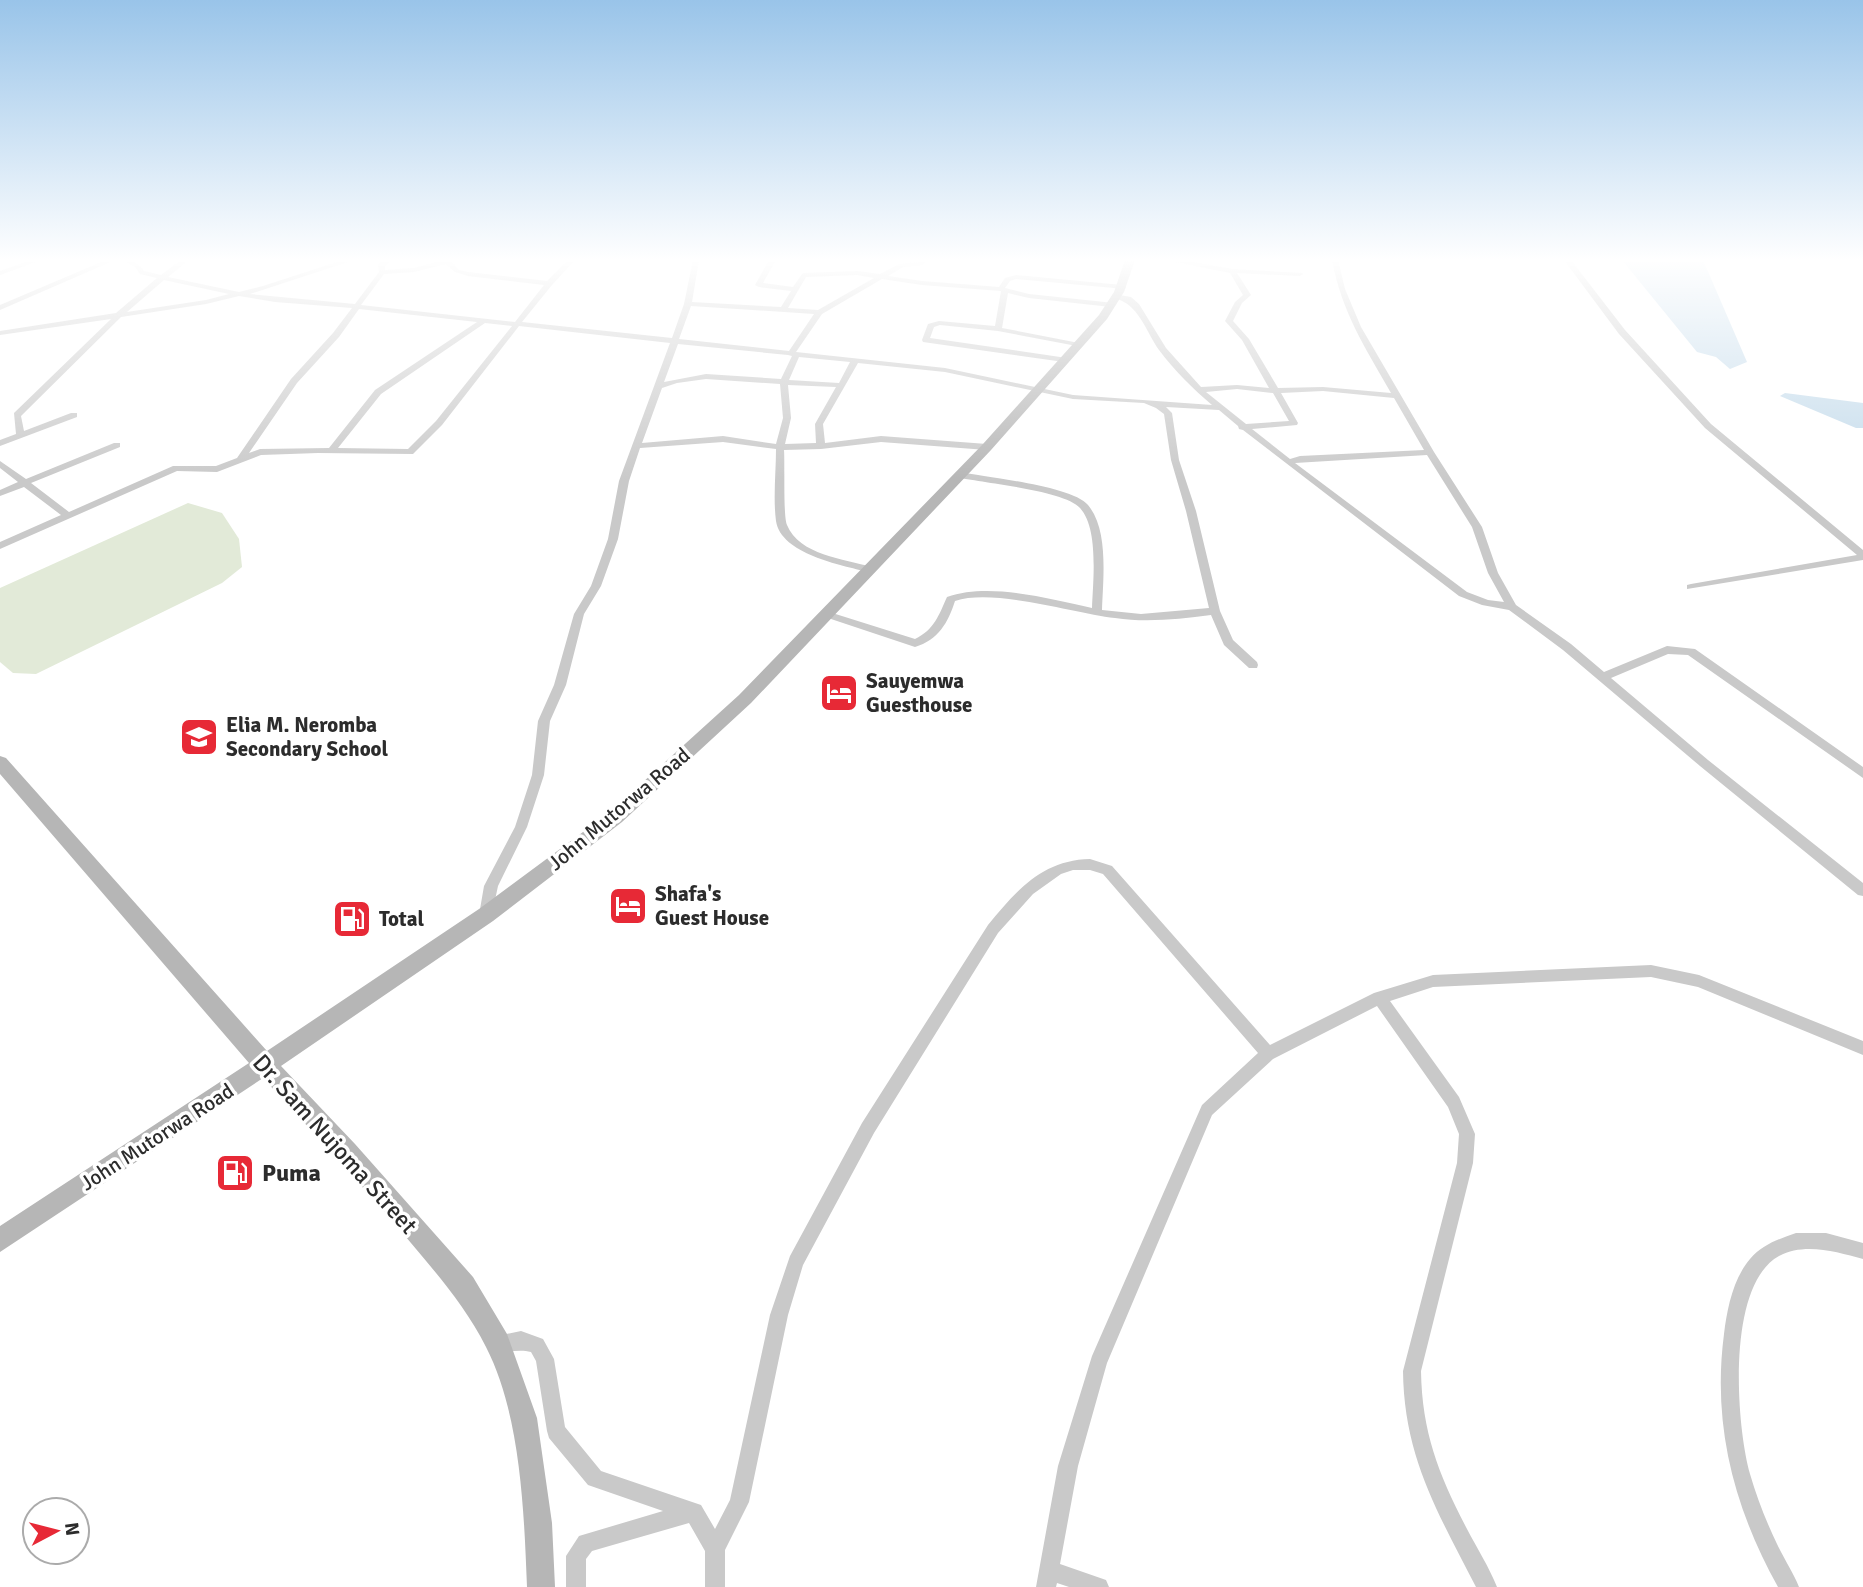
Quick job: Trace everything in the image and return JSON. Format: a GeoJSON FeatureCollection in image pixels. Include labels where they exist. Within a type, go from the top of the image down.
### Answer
{"type":"FeatureCollection","features":[{"type":"Feature","properties":{"kind":"street"},"geometry":{"type":"LineString","coordinates":[[20,435],[17,415],[100,334]]}},
{"type":"Feature","properties":{"kind":"street"},"geometry":{"type":"LineString","coordinates":[[241,458],[294,381],[334,334]]}},
{"type":"Feature","properties":{"kind":"street"},"geometry":{"type":"LineString","coordinates":[[332,450],[378,392],[464,334]]}},
{"type":"Feature","properties":{"kind":"street"},"geometry":{"type":"LineString","coordinates":[[0,546],[176,468],[218,469],[260,452],[281,450],[410,452],[439,424],[512,334]]}},
{"type":"Feature","properties":{"kind":"street"},"geometry":{"type":"LineString","coordinates":[[601,334],[945,370],[1073,397],[1221,408]]}},
{"type":"Feature","properties":{"kind":"street"},"geometry":{"type":"LineString","coordinates":[[486,915],[491,886],[521,827],[538,775],[544,721],[560,685],[579,614],[596,586],[613,539],[624,481],[676,334]]}},
{"type":"Feature","properties":{"kind":"street"},"geometry":{"type":"LineString","coordinates":[[805,334],[793,354],[785,383],[788,418],[780,447],[780,524],[795,544],[868,569]]}},
{"type":"Feature","properties":{"kind":"street"},"geometry":{"type":"LineString","coordinates":[[928,334],[926,340],[1064,360]]}},
{"type":"Feature","properties":{"kind":"street"},"geometry":{"type":"LineString","coordinates":[[1024,334],[1079,345]]}},
{"type":"Feature","properties":{"kind":"street","name":"John Mutorwa Road"},"geometry":{"type":"LineString","coordinates":[[0,1240],[264,1066],[486,915],[615,817],[745,699],[987,447],[1087,334]]}},
{"type":"Feature","properties":{"kind":"street"},"geometry":{"type":"LineString","coordinates":[[1154,334],[1163,349],[1199,390],[1287,462],[1463,594],[1486,603],[1512,607]]}},
{"type":"Feature","properties":{"kind":"street"},"geometry":{"type":"LineString","coordinates":[[1241,334],[1294,423],[1242,427]]}},
{"type":"Feature","properties":{"kind":"street"},"geometry":{"type":"LineString","coordinates":[[1361,334],[1430,452],[1478,527],[1493,573],[1512,607],[1602,677],[1863,891]]}},
{"type":"Feature","properties":{"kind":"street"},"geometry":{"type":"LineString","coordinates":[[1625,334],[1708,426],[1863,556]]}},
{"type":"Feature","properties":{"kind":"street"},"geometry":{"type":"LineString","coordinates":[[821,446],[819,424],[856,359]]}},
{"type":"Feature","properties":{"kind":"street"},"geometry":{"type":"LineString","coordinates":[[659,386],[710,375],[751,377],[785,383],[839,385]]}},
{"type":"Feature","properties":{"kind":"street"},"geometry":{"type":"LineString","coordinates":[[1199,390],[1237,387],[1275,391],[1324,388],[1397,396]]}},
{"type":"Feature","properties":{"kind":"street"},"geometry":{"type":"LineString","coordinates":[[1155,404],[1168,414],[1175,460],[1191,511],[1215,611],[1228,642],[1252,665]]}},
{"type":"Feature","properties":{"kind":"street"},"geometry":{"type":"LineString","coordinates":[[0,443],[74,415]]}},
{"type":"Feature","properties":{"kind":"street"},"geometry":{"type":"LineString","coordinates":[[637,446],[723,439],[780,447],[821,446],[881,439],[987,447]]}},
{"type":"Feature","properties":{"kind":"street"},"geometry":{"type":"LineString","coordinates":[[0,493],[117,445]]}},
{"type":"Feature","properties":{"kind":"street"},"geometry":{"type":"LineString","coordinates":[[1287,462],[1361,454],[1430,452]]}},
{"type":"Feature","properties":{"kind":"street"},"geometry":{"type":"LineString","coordinates":[[0,464],[68,516]]}},
{"type":"Feature","properties":{"kind":"street"},"geometry":{"type":"LineString","coordinates":[[959,475],[1065,495],[1084,506],[1095,535],[1098,556],[1097,612]]}},
{"type":"Feature","properties":{"kind":"street"},"geometry":{"type":"LineString","coordinates":[[1691,587],[1863,556]]}},
{"type":"Feature","properties":{"kind":"street"},"geometry":{"type":"LineString","coordinates":[[826,614],[915,643],[927,640],[936,632],[951,599],[962,595],[1004,597],[1114,616],[1166,617],[1215,611]]}},
{"type":"Feature","properties":{"kind":"street"},"geometry":{"type":"LineString","coordinates":[[1602,677],[1667,650],[1691,652],[1863,773]]}},
{"type":"Feature","properties":{"kind":"street","name":"Dr. Sam Nujoma Street"},"geometry":{"type":"LineString","coordinates":[[0,762],[264,1066],[347,1152],[464,1286],[498,1343],[524,1418],[538,1523],[541,1587]]}},
{"type":"Feature","properties":{"kind":"street"},"geometry":{"type":"LineString","coordinates":[[715,1587],[715,1549],[739,1502],[779,1315],[796,1262],[867,1128],[993,929],[1012,905],[1046,876],[1070,865],[1082,863],[1107,870],[1268,1054]]}},
{"type":"Feature","properties":{"kind":"street"},"geometry":{"type":"LineString","coordinates":[[1099,1587],[1048,1579],[1068,1466],[1094,1374],[1194,1134],[1207,1110],[1268,1054],[1379,998],[1433,981],[1651,971],[1699,981],[1863,1048]]}},
{"type":"Feature","properties":{"kind":"street"},"geometry":{"type":"LineString","coordinates":[[1379,998],[1454,1102],[1467,1134],[1465,1163],[1412,1371],[1410,1394],[1415,1427],[1430,1475],[1487,1587]]}},
{"type":"Feature","properties":{"kind":"street"},"geometry":{"type":"LineString","coordinates":[[1789,1587],[1754,1516],[1732,1432],[1730,1339],[1738,1301],[1741,1288],[1754,1265],[1769,1250],[1801,1242],[1825,1241],[1863,1251]]}},
{"type":"Feature","properties":{"kind":"street"},"geometry":{"type":"LineString","coordinates":[[498,1343],[521,1340],[537,1345],[545,1359],[556,1431],[595,1478],[694,1512],[715,1549]]}},
{"type":"Feature","properties":{"kind":"street"},"geometry":{"type":"LineString","coordinates":[[576,1587],[576,1556],[586,1544],[694,1512]]}},
{"type":"Feature","properties":{"kind":"green space"},"geometry":{"type":"Polygon","coordinates":[[[188,503],[222,513],[239,539],[242,567],[222,583],[36,674],[13,673],[0,662],[0,588],[188,503]]]}},
{"type":"Feature","properties":{"kind":"water"},"geometry":{"type":"Polygon","coordinates":[[[1682,334],[1735,334],[1747,362],[1730,369],[1716,357],[1697,352],[1682,334]]]}},
{"type":"Feature","properties":{"kind":"water"},"geometry":{"type":"Polygon","coordinates":[[[1785,393],[1863,403],[1863,428],[1856,428],[1780,396],[1785,393]]]}},
{"type":"Feature","properties":{"kind":"place","name":"Sauyemwa Guesthouse"},"geometry":{"type":"Point","coordinates":[839,693]}},
{"type":"Feature","properties":{"kind":"place","name":"Elia M. Neromba Secondary School"},"geometry":{"type":"Point","coordinates":[199,737]}},
{"type":"Feature","properties":{"kind":"place","name":"Shafa's Guest House"},"geometry":{"type":"Point","coordinates":[628,906]}},
{"type":"Feature","properties":{"kind":"place","name":"Total"},"geometry":{"type":"Point","coordinates":[352,919]}},
{"type":"Feature","properties":{"kind":"place","name":"Puma"},"geometry":{"type":"Point","coordinates":[235,1173]}}]}
